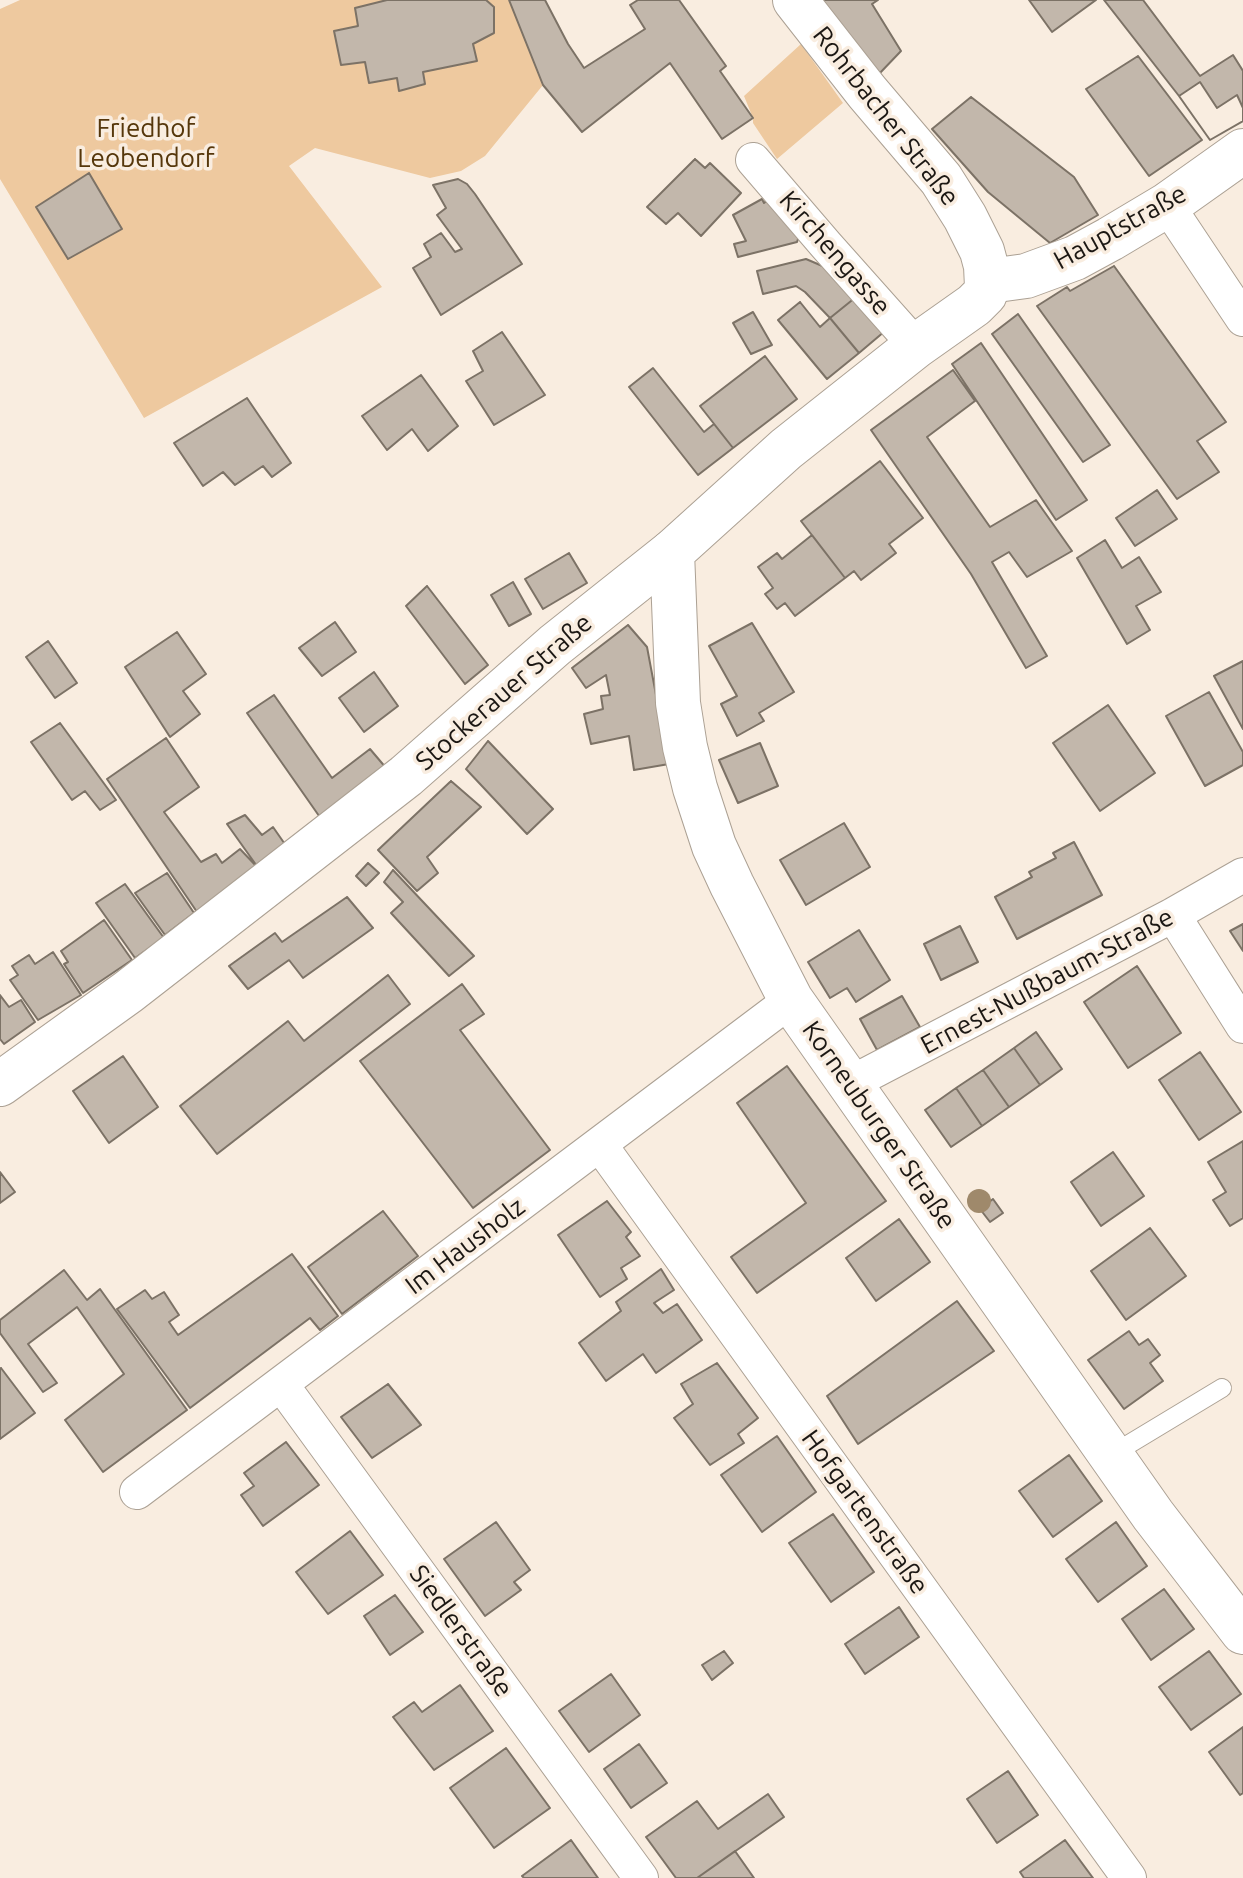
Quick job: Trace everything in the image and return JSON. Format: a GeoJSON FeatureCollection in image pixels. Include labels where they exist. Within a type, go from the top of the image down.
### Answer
{"type":"FeatureCollection","features":[{"type":"Feature","properties":{"kind":"main road","name":"Rohrbacher Straße"},"geometry":{"type":"LineString","coordinates":[[795,0],[941,179],[975,236],[986,266],[987,280]]}},
{"type":"Feature","properties":{"kind":"main road","name":"Hauptstraße"},"geometry":{"type":"LineString","coordinates":[[987,280],[1026,276],[1110,239],[1167,205],[1243,151]]}},
{"type":"Feature","properties":{"kind":"main road","name":"Stockerauer Straße"},"geometry":{"type":"LineString","coordinates":[[0,1084],[128,992],[406,776],[555,645],[672,552],[786,449],[916,346],[979,301],[985,294],[987,280]]}},
{"type":"Feature","properties":{"kind":"main road","name":"Korneuburger Straße"},"geometry":{"type":"LineString","coordinates":[[672,552],[678,703],[695,788],[714,846],[791,1000],[1153,1515],[1243,1632]]}},
{"type":"Feature","properties":{"kind":"street","name":"Kirchengasse"},"geometry":{"type":"LineString","coordinates":[[753,160],[916,346]]}},
{"type":"Feature","properties":{"kind":"street"},"geometry":{"type":"LineString","coordinates":[[1167,205],[1243,319]]}},
{"type":"Feature","properties":{"kind":"street","name":"Ernest-Nußbaum-Straße"},"geometry":{"type":"LineString","coordinates":[[849,1084],[1173,915],[1243,875]]}},
{"type":"Feature","properties":{"kind":"street"},"geometry":{"type":"LineString","coordinates":[[1173,915],[1243,1026]]}},
{"type":"Feature","properties":{"kind":"street","name":"Im Hausholz"},"geometry":{"type":"LineString","coordinates":[[137,1492],[791,1000]]}},
{"type":"Feature","properties":{"kind":"street","name":"Hofgartenstraße"},"geometry":{"type":"LineString","coordinates":[[600,1145],[1129,1878]]}},
{"type":"Feature","properties":{"kind":"street","name":"Siedlerstraße"},"geometry":{"type":"LineString","coordinates":[[281,1384],[641,1878]]}},
{"type":"Feature","properties":{"kind":"lane"},"geometry":{"type":"LineString","coordinates":[[1111,1455],[1222,1388]]}},
{"type":"Feature","properties":{"kind":"green space","name":"Friedhof Leobendorf"},"geometry":{"type":"Polygon","coordinates":[[[20,0],[509,0],[543,85],[485,156],[461,171],[430,178],[315,148],[289,166],[382,287],[144,418],[0,179],[0,9],[20,0]]]}},
{"type":"Feature","properties":{"kind":"green space"},"geometry":{"type":"Polygon","coordinates":[[[801,44],[843,103],[777,159],[753,123],[744,96],[801,44]]]}},
{"type":"Feature","properties":{"kind":"building"},"geometry":{"type":"Polygon","coordinates":[[[387,0],[486,0],[494,7],[494,33],[473,44],[477,61],[423,72],[425,84],[399,91],[397,78],[369,83],[365,62],[341,65],[334,31],[358,26],[355,8],[387,0]]]}},
{"type":"Feature","properties":{"kind":"building"},"geometry":{"type":"Polygon","coordinates":[[[509,0],[545,0],[584,68],[645,29],[630,5],[638,0],[679,0],[726,66],[720,71],[753,118],[722,139],[670,63],[582,132],[543,85],[509,0]]]}},
{"type":"Feature","properties":{"kind":"building"},"geometry":{"type":"Polygon","coordinates":[[[818,0],[878,0],[872,4],[901,51],[879,74],[818,0]]]}},
{"type":"Feature","properties":{"kind":"building"},"geometry":{"type":"Polygon","coordinates":[[[1029,0],[1096,0],[1052,32],[1029,0]]]}},
{"type":"Feature","properties":{"kind":"building"},"geometry":{"type":"Polygon","coordinates":[[[1104,0],[1143,0],[1200,76],[1233,55],[1243,71],[1243,121],[1210,140],[1104,0]]]}},
{"type":"Feature","properties":{"kind":"building"},"geometry":{"type":"Polygon","coordinates":[[[1138,56],[1202,140],[1149,176],[1086,89],[1138,56]]]}},
{"type":"Feature","properties":{"kind":"building"},"geometry":{"type":"Polygon","coordinates":[[[1200,82],[1217,108],[1237,95],[1243,108],[1243,121],[1210,140],[1179,96],[1200,82]]]}},
{"type":"Feature","properties":{"kind":"building"},"geometry":{"type":"Polygon","coordinates":[[[971,97],[1074,177],[1098,215],[1050,243],[988,192],[932,129],[971,97]]]}},
{"type":"Feature","properties":{"kind":"building"},"geometry":{"type":"Polygon","coordinates":[[[695,159],[705,168],[710,163],[741,193],[701,236],[678,213],[666,224],[647,207],[695,159]]]}},
{"type":"Feature","properties":{"kind":"building"},"geometry":{"type":"Polygon","coordinates":[[[89,173],[122,229],[68,259],[36,207],[89,173]]]}},
{"type":"Feature","properties":{"kind":"building"},"geometry":{"type":"Polygon","coordinates":[[[458,179],[475,194],[522,264],[441,315],[413,268],[431,257],[424,244],[441,233],[455,252],[462,249],[437,215],[446,208],[433,185],[458,179]]]}},
{"type":"Feature","properties":{"kind":"building"},"geometry":{"type":"Polygon","coordinates":[[[774,196],[801,230],[797,242],[738,257],[734,244],[746,241],[733,215],[774,196]]]}},
{"type":"Feature","properties":{"kind":"building"},"geometry":{"type":"Polygon","coordinates":[[[806,259],[827,268],[856,297],[830,318],[796,286],[763,294],[757,271],[806,259]]]}},
{"type":"Feature","properties":{"kind":"building"},"geometry":{"type":"Polygon","coordinates":[[[1114,266],[1226,422],[1197,441],[1219,472],[1177,499],[1037,306],[1067,287],[1070,291],[1114,266]]]}},
{"type":"Feature","properties":{"kind":"building"},"geometry":{"type":"Polygon","coordinates":[[[856,297],[885,331],[859,353],[830,318],[856,297]]]}},
{"type":"Feature","properties":{"kind":"building"},"geometry":{"type":"Polygon","coordinates":[[[800,302],[820,327],[830,318],[859,353],[827,379],[778,320],[800,302]]]}},
{"type":"Feature","properties":{"kind":"building"},"geometry":{"type":"Polygon","coordinates":[[[753,312],[772,345],[751,354],[733,323],[753,312]]]}},
{"type":"Feature","properties":{"kind":"building"},"geometry":{"type":"Polygon","coordinates":[[[1018,314],[1110,445],[1083,462],[992,334],[1018,314]]]}},
{"type":"Feature","properties":{"kind":"building"},"geometry":{"type":"Polygon","coordinates":[[[502,332],[545,395],[494,425],[466,381],[483,371],[473,351],[502,332]]]}},
{"type":"Feature","properties":{"kind":"building"},"geometry":{"type":"Polygon","coordinates":[[[981,343],[1087,500],[1056,520],[952,364],[981,343]]]}},
{"type":"Feature","properties":{"kind":"building"},"geometry":{"type":"Polygon","coordinates":[[[765,356],[797,399],[733,448],[700,406],[765,356]]]}},
{"type":"Feature","properties":{"kind":"building"},"geometry":{"type":"Polygon","coordinates":[[[653,368],[704,432],[714,424],[733,448],[698,475],[629,387],[653,368]]]}},
{"type":"Feature","properties":{"kind":"building"},"geometry":{"type":"Polygon","coordinates":[[[953,370],[975,401],[927,437],[990,527],[1036,500],[1072,551],[1027,577],[1009,552],[992,562],[1047,656],[1026,668],[971,574],[871,430],[953,370]]]}},
{"type":"Feature","properties":{"kind":"building"},"geometry":{"type":"Polygon","coordinates":[[[421,375],[458,426],[428,451],[412,429],[387,450],[362,416],[421,375]]]}},
{"type":"Feature","properties":{"kind":"building"},"geometry":{"type":"Polygon","coordinates":[[[247,398],[291,463],[272,477],[263,466],[235,485],[223,472],[203,486],[174,443],[247,398]]]}},
{"type":"Feature","properties":{"kind":"building"},"geometry":{"type":"Polygon","coordinates":[[[880,461],[923,518],[889,544],[896,553],[861,580],[854,571],[845,578],[801,521],[880,461]]]}},
{"type":"Feature","properties":{"kind":"building"},"geometry":{"type":"Polygon","coordinates":[[[1157,490],[1177,519],[1135,546],[1116,518],[1157,490]]]}},
{"type":"Feature","properties":{"kind":"building"},"geometry":{"type":"Polygon","coordinates":[[[812,535],[845,578],[795,616],[785,603],[777,609],[765,594],[773,588],[758,567],[777,553],[782,559],[812,535]]]}},
{"type":"Feature","properties":{"kind":"building"},"geometry":{"type":"Polygon","coordinates":[[[1105,540],[1122,568],[1139,557],[1161,592],[1136,606],[1150,630],[1127,644],[1077,558],[1105,540]]]}},
{"type":"Feature","properties":{"kind":"building"},"geometry":{"type":"Polygon","coordinates":[[[569,553],[587,583],[543,609],[525,579],[569,553]]]}},
{"type":"Feature","properties":{"kind":"building"},"geometry":{"type":"Polygon","coordinates":[[[513,582],[531,614],[509,626],[491,595],[513,582]]]}},
{"type":"Feature","properties":{"kind":"building"},"geometry":{"type":"Polygon","coordinates":[[[427,586],[488,665],[465,684],[406,606],[427,586]]]}},
{"type":"Feature","properties":{"kind":"building"},"geometry":{"type":"Polygon","coordinates":[[[335,622],[356,652],[322,676],[299,648],[335,622]]]}},
{"type":"Feature","properties":{"kind":"building"},"geometry":{"type":"Polygon","coordinates":[[[752,623],[794,692],[759,713],[764,721],[737,736],[721,704],[737,696],[709,646],[752,623]]]}},
{"type":"Feature","properties":{"kind":"building"},"geometry":{"type":"Polygon","coordinates":[[[628,625],[647,647],[669,764],[634,770],[629,736],[591,744],[584,714],[603,709],[601,696],[610,695],[606,675],[586,688],[572,668],[628,625]]]}},
{"type":"Feature","properties":{"kind":"building"},"geometry":{"type":"Polygon","coordinates":[[[177,632],[206,674],[183,691],[200,714],[170,737],[125,667],[177,632]]]}},
{"type":"Feature","properties":{"kind":"building"},"geometry":{"type":"Polygon","coordinates":[[[48,641],[77,683],[55,698],[26,657],[48,641]]]}},
{"type":"Feature","properties":{"kind":"building"},"geometry":{"type":"Polygon","coordinates":[[[1243,661],[1243,729],[1214,676],[1243,661]]]}},
{"type":"Feature","properties":{"kind":"building"},"geometry":{"type":"Polygon","coordinates":[[[374,672],[398,706],[364,732],[339,698],[374,672]]]}},
{"type":"Feature","properties":{"kind":"building"},"geometry":{"type":"Polygon","coordinates":[[[1209,692],[1243,752],[1243,765],[1205,786],[1166,716],[1209,692]]]}},
{"type":"Feature","properties":{"kind":"building"},"geometry":{"type":"Polygon","coordinates":[[[274,695],[332,778],[370,749],[392,775],[324,823],[247,713],[274,695]]]}},
{"type":"Feature","properties":{"kind":"building"},"geometry":{"type":"Polygon","coordinates":[[[1108,705],[1155,773],[1100,811],[1053,743],[1108,705]]]}},
{"type":"Feature","properties":{"kind":"building"},"geometry":{"type":"Polygon","coordinates":[[[60,723],[116,800],[100,810],[85,791],[72,800],[31,742],[60,723]]]}},
{"type":"Feature","properties":{"kind":"building"},"geometry":{"type":"Polygon","coordinates":[[[166,738],[199,787],[164,812],[201,862],[216,854],[222,863],[240,849],[259,869],[197,912],[107,779],[166,738]]]}},
{"type":"Feature","properties":{"kind":"building"},"geometry":{"type":"Polygon","coordinates":[[[488,741],[553,809],[527,834],[466,769],[488,741]]]}},
{"type":"Feature","properties":{"kind":"building"},"geometry":{"type":"Polygon","coordinates":[[[760,743],[778,786],[738,803],[719,760],[760,743]]]}},
{"type":"Feature","properties":{"kind":"building"},"geometry":{"type":"Polygon","coordinates":[[[451,781],[481,807],[427,857],[438,873],[417,891],[378,850],[451,781]]]}},
{"type":"Feature","properties":{"kind":"building"},"geometry":{"type":"Polygon","coordinates":[[[245,815],[262,835],[273,827],[289,850],[259,869],[227,824],[245,815]]]}},
{"type":"Feature","properties":{"kind":"building"},"geometry":{"type":"Polygon","coordinates":[[[844,823],[870,867],[806,905],[780,860],[844,823]]]}},
{"type":"Feature","properties":{"kind":"building"},"geometry":{"type":"Polygon","coordinates":[[[1074,842],[1102,895],[1017,939],[995,897],[1032,877],[1029,872],[1056,858],[1053,853],[1074,842]]]}},
{"type":"Feature","properties":{"kind":"building"},"geometry":{"type":"Polygon","coordinates":[[[368,863],[379,873],[366,886],[356,876],[368,863]]]}},
{"type":"Feature","properties":{"kind":"building"},"geometry":{"type":"Polygon","coordinates":[[[393,870],[474,956],[449,976],[391,913],[403,902],[384,882],[393,870]]]}},
{"type":"Feature","properties":{"kind":"building"},"geometry":{"type":"Polygon","coordinates":[[[167,873],[194,913],[165,935],[135,893],[167,873]]]}},
{"type":"Feature","properties":{"kind":"building"},"geometry":{"type":"Polygon","coordinates":[[[125,884],[164,938],[135,958],[96,903],[125,884]]]}},
{"type":"Feature","properties":{"kind":"building"},"geometry":{"type":"Polygon","coordinates":[[[347,897],[373,928],[303,978],[289,960],[248,989],[229,966],[275,933],[282,942],[347,897]]]}},
{"type":"Feature","properties":{"kind":"building"},"geometry":{"type":"Polygon","coordinates":[[[104,920],[132,960],[83,993],[64,964],[68,962],[61,951],[104,920]]]}},
{"type":"Feature","properties":{"kind":"building"},"geometry":{"type":"Polygon","coordinates":[[[1243,924],[1243,951],[1230,931],[1243,924]]]}},
{"type":"Feature","properties":{"kind":"building"},"geometry":{"type":"Polygon","coordinates":[[[960,926],[978,962],[941,980],[924,944],[960,926]]]}},
{"type":"Feature","properties":{"kind":"building"},"geometry":{"type":"Polygon","coordinates":[[[859,930],[890,980],[856,1002],[847,988],[830,998],[808,962],[859,930]]]}},
{"type":"Feature","properties":{"kind":"building"},"geometry":{"type":"Polygon","coordinates":[[[53,952],[81,995],[38,1020],[10,980],[18,975],[12,966],[29,955],[35,964],[53,952]]]}},
{"type":"Feature","properties":{"kind":"building"},"geometry":{"type":"Polygon","coordinates":[[[1137,966],[1181,1033],[1128,1068],[1084,1002],[1137,966]]]}},
{"type":"Feature","properties":{"kind":"building"},"geometry":{"type":"Polygon","coordinates":[[[388,975],[410,1004],[217,1154],[180,1106],[288,1021],[304,1041],[388,975]]]}},
{"type":"Feature","properties":{"kind":"building"},"geometry":{"type":"Polygon","coordinates":[[[462,984],[484,1014],[460,1030],[550,1150],[473,1208],[360,1061],[462,984]]]}},
{"type":"Feature","properties":{"kind":"building"},"geometry":{"type":"Polygon","coordinates":[[[0,995],[9,1007],[21,1000],[35,1022],[4,1044],[0,1039],[0,995]]]}},
{"type":"Feature","properties":{"kind":"building"},"geometry":{"type":"Polygon","coordinates":[[[902,996],[920,1027],[877,1050],[860,1019],[902,996]]]}},
{"type":"Feature","properties":{"kind":"building"},"geometry":{"type":"Polygon","coordinates":[[[1036,1032],[1062,1069],[1040,1085],[1014,1048],[1036,1032]]]}},
{"type":"Feature","properties":{"kind":"building"},"geometry":{"type":"Polygon","coordinates":[[[1014,1048],[1040,1085],[1009,1107],[983,1070],[1014,1048]]]}},
{"type":"Feature","properties":{"kind":"building"},"geometry":{"type":"Polygon","coordinates":[[[1200,1052],[1241,1112],[1199,1140],[1159,1080],[1200,1052]]]}},
{"type":"Feature","properties":{"kind":"building"},"geometry":{"type":"Polygon","coordinates":[[[123,1056],[158,1107],[109,1143],[73,1091],[123,1056]]]}},
{"type":"Feature","properties":{"kind":"building"},"geometry":{"type":"Polygon","coordinates":[[[787,1066],[886,1201],[757,1293],[731,1257],[806,1203],[737,1103],[787,1066]]]}},
{"type":"Feature","properties":{"kind":"building"},"geometry":{"type":"Polygon","coordinates":[[[983,1070],[1009,1107],[982,1126],[956,1088],[983,1070]]]}},
{"type":"Feature","properties":{"kind":"building"},"geometry":{"type":"Polygon","coordinates":[[[956,1088],[982,1126],[951,1147],[925,1110],[956,1088]]]}},
{"type":"Feature","properties":{"kind":"building"},"geometry":{"type":"Polygon","coordinates":[[[1243,1141],[1243,1218],[1230,1226],[1213,1200],[1226,1192],[1208,1162],[1243,1141]]]}},
{"type":"Feature","properties":{"kind":"building"},"geometry":{"type":"Polygon","coordinates":[[[1113,1152],[1144,1196],[1101,1226],[1071,1182],[1113,1152]]]}},
{"type":"Feature","properties":{"kind":"building"},"geometry":{"type":"Polygon","coordinates":[[[0,1172],[15,1192],[0,1203],[0,1172]]]}},
{"type":"Feature","properties":{"kind":"building"},"geometry":{"type":"Polygon","coordinates":[[[993,1199],[1003,1213],[990,1222],[980,1209],[993,1199]]]}},
{"type":"Feature","properties":{"kind":"building"},"geometry":{"type":"Polygon","coordinates":[[[607,1201],[631,1232],[626,1237],[640,1256],[621,1268],[627,1279],[600,1297],[558,1235],[607,1201]]]}},
{"type":"Feature","properties":{"kind":"building"},"geometry":{"type":"Polygon","coordinates":[[[383,1211],[418,1256],[342,1314],[308,1267],[383,1211]]]}},
{"type":"Feature","properties":{"kind":"building"},"geometry":{"type":"Polygon","coordinates":[[[899,1219],[930,1262],[876,1301],[846,1258],[899,1219]]]}},
{"type":"Feature","properties":{"kind":"building"},"geometry":{"type":"Polygon","coordinates":[[[1150,1228],[1186,1276],[1126,1320],[1091,1271],[1150,1228]]]}},
{"type":"Feature","properties":{"kind":"building"},"geometry":{"type":"Polygon","coordinates":[[[292,1254],[338,1316],[320,1330],[310,1318],[190,1408],[117,1309],[145,1290],[152,1299],[164,1292],[179,1315],[169,1322],[178,1335],[292,1254]]]}},
{"type":"Feature","properties":{"kind":"building"},"geometry":{"type":"Polygon","coordinates":[[[661,1269],[674,1290],[654,1303],[663,1313],[677,1304],[702,1340],[656,1373],[643,1354],[606,1381],[579,1343],[621,1311],[616,1302],[661,1269]]]}},
{"type":"Feature","properties":{"kind":"building"},"geometry":{"type":"Polygon","coordinates":[[[64,1270],[87,1300],[100,1289],[187,1410],[103,1472],[65,1420],[124,1374],[77,1307],[28,1344],[57,1383],[43,1392],[0,1333],[0,1320],[64,1270]]]}},
{"type":"Feature","properties":{"kind":"building"},"geometry":{"type":"Polygon","coordinates":[[[957,1301],[994,1351],[858,1444],[827,1396],[957,1301]]]}},
{"type":"Feature","properties":{"kind":"building"},"geometry":{"type":"Polygon","coordinates":[[[1129,1331],[1139,1345],[1148,1339],[1160,1355],[1150,1363],[1163,1381],[1124,1409],[1088,1360],[1129,1331]]]}},
{"type":"Feature","properties":{"kind":"building"},"geometry":{"type":"Polygon","coordinates":[[[717,1363],[758,1418],[738,1434],[744,1443],[710,1465],[674,1418],[693,1404],[681,1384],[717,1363]]]}},
{"type":"Feature","properties":{"kind":"building"},"geometry":{"type":"Polygon","coordinates":[[[0,1369],[35,1413],[0,1439],[0,1369]]]}},
{"type":"Feature","properties":{"kind":"building"},"geometry":{"type":"Polygon","coordinates":[[[388,1384],[421,1425],[372,1458],[341,1417],[388,1384]]]}},
{"type":"Feature","properties":{"kind":"building"},"geometry":{"type":"Polygon","coordinates":[[[777,1436],[816,1492],[762,1532],[721,1475],[777,1436]]]}},
{"type":"Feature","properties":{"kind":"building"},"geometry":{"type":"Polygon","coordinates":[[[286,1442],[319,1485],[263,1526],[241,1495],[254,1486],[244,1473],[286,1442]]]}},
{"type":"Feature","properties":{"kind":"building"},"geometry":{"type":"Polygon","coordinates":[[[1069,1455],[1102,1501],[1053,1537],[1019,1491],[1069,1455]]]}},
{"type":"Feature","properties":{"kind":"building"},"geometry":{"type":"Polygon","coordinates":[[[833,1514],[874,1572],[831,1602],[789,1543],[833,1514]]]}},
{"type":"Feature","properties":{"kind":"building"},"geometry":{"type":"Polygon","coordinates":[[[496,1522],[530,1570],[514,1582],[521,1590],[485,1616],[444,1559],[496,1522]]]}},
{"type":"Feature","properties":{"kind":"building"},"geometry":{"type":"Polygon","coordinates":[[[1116,1522],[1147,1566],[1098,1602],[1066,1559],[1116,1522]]]}},
{"type":"Feature","properties":{"kind":"building"},"geometry":{"type":"Polygon","coordinates":[[[350,1531],[383,1575],[328,1614],[296,1572],[350,1531]]]}},
{"type":"Feature","properties":{"kind":"building"},"geometry":{"type":"Polygon","coordinates":[[[1164,1589],[1194,1629],[1151,1660],[1122,1619],[1164,1589]]]}},
{"type":"Feature","properties":{"kind":"building"},"geometry":{"type":"Polygon","coordinates":[[[395,1595],[423,1632],[390,1655],[364,1616],[395,1595]]]}},
{"type":"Feature","properties":{"kind":"building"},"geometry":{"type":"Polygon","coordinates":[[[899,1607],[919,1637],[865,1674],[845,1644],[899,1607]]]}},
{"type":"Feature","properties":{"kind":"building"},"geometry":{"type":"Polygon","coordinates":[[[724,1651],[733,1663],[712,1680],[702,1665],[724,1651]]]}},
{"type":"Feature","properties":{"kind":"building"},"geometry":{"type":"Polygon","coordinates":[[[1209,1651],[1241,1694],[1191,1730],[1159,1687],[1209,1651]]]}},
{"type":"Feature","properties":{"kind":"building"},"geometry":{"type":"Polygon","coordinates":[[[611,1674],[640,1715],[589,1752],[559,1711],[611,1674]]]}},
{"type":"Feature","properties":{"kind":"building"},"geometry":{"type":"Polygon","coordinates":[[[460,1685],[493,1731],[434,1770],[393,1717],[414,1702],[422,1712],[460,1685]]]}},
{"type":"Feature","properties":{"kind":"building"},"geometry":{"type":"Polygon","coordinates":[[[1243,1727],[1243,1793],[1240,1795],[1209,1752],[1243,1727]]]}},
{"type":"Feature","properties":{"kind":"building"},"geometry":{"type":"Polygon","coordinates":[[[639,1744],[667,1783],[631,1808],[604,1769],[639,1744]]]}},
{"type":"Feature","properties":{"kind":"building"},"geometry":{"type":"Polygon","coordinates":[[[506,1748],[550,1808],[494,1848],[450,1788],[506,1748]]]}},
{"type":"Feature","properties":{"kind":"building"},"geometry":{"type":"Polygon","coordinates":[[[1008,1771],[1038,1815],[997,1843],[967,1799],[1008,1771]]]}},
{"type":"Feature","properties":{"kind":"building"},"geometry":{"type":"Polygon","coordinates":[[[768,1794],[784,1817],[697,1878],[676,1878],[646,1837],[697,1801],[718,1829],[768,1794]]]}},
{"type":"Feature","properties":{"kind":"building"},"geometry":{"type":"Polygon","coordinates":[[[571,1840],[598,1878],[522,1876],[571,1840]]]}},
{"type":"Feature","properties":{"kind":"building"},"geometry":{"type":"Polygon","coordinates":[[[1065,1840],[1093,1878],[1024,1878],[1020,1872],[1065,1840]]]}},
{"type":"Feature","properties":{"kind":"building"},"geometry":{"type":"Polygon","coordinates":[[[735,1851],[754,1878],[697,1878],[735,1851]]]}}]}
